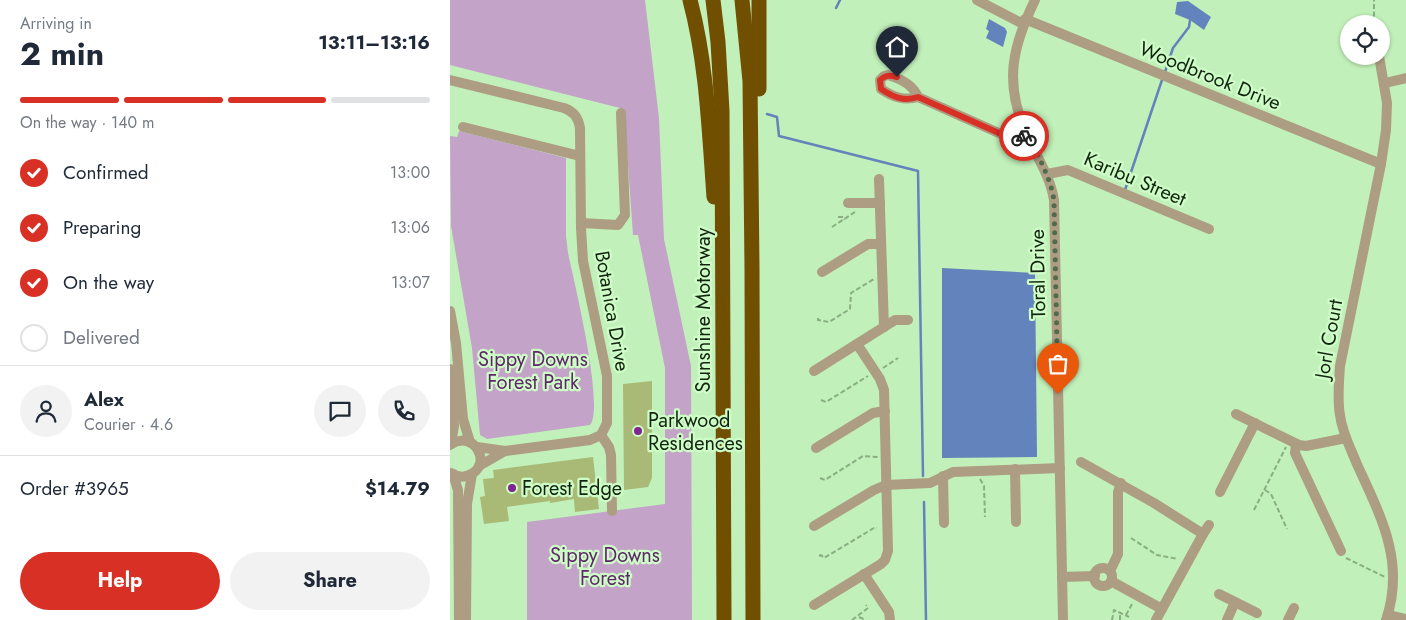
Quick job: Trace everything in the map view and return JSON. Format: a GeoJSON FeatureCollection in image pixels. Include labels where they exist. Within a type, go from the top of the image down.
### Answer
{"type":"FeatureCollection","features":[{"type":"Feature","properties":{"kind":"highway"},"geometry":{"type":"LineString","coordinates":[[690,0],[700,43],[704,72],[723,338]]}},
{"type":"Feature","properties":{"kind":"highway","name":"Sunshine Motorway"},"geometry":{"type":"LineString","coordinates":[[713,0],[718,42],[722,111],[724,620]]}},
{"type":"Feature","properties":{"kind":"highway"},"geometry":{"type":"LineString","coordinates":[[742,0],[750,81],[753,620]]}},
{"type":"Feature","properties":{"kind":"highway"},"geometry":{"type":"LineString","coordinates":[[752,268],[759,107],[759,0]]}},
{"type":"Feature","properties":{"kind":"street","name":"Woodbrook Drive"},"geometry":{"type":"LineString","coordinates":[[977,0],[1024,22],[1381,164]]}},
{"type":"Feature","properties":{"kind":"street","name":"Toral Drive"},"geometry":{"type":"LineString","coordinates":[[1035,0],[1024,22],[1015,49],[1012,75],[1016,103],[1027,134],[1047,174],[1054,200],[1063,620]]}},
{"type":"Feature","properties":{"kind":"street","name":"Jorl Court"},"geometry":{"type":"LineString","coordinates":[[1381,65],[1387,103],[1386,130],[1381,164],[1340,366],[1338,392],[1340,416],[1346,438],[1384,526],[1393,560],[1392,590],[1387,617]]}},
{"type":"Feature","properties":{"kind":"street"},"geometry":{"type":"LineString","coordinates":[[1385,83],[1406,78]]}},
{"type":"Feature","properties":{"kind":"street","name":"Botanica Drive"},"geometry":{"type":"LineString","coordinates":[[450,80],[564,108],[574,114],[580,128],[583,261],[607,376],[608,418],[606,428],[601,435]]}},
{"type":"Feature","properties":{"kind":"street"},"geometry":{"type":"LineString","coordinates":[[918,97],[1010,138],[1018,138],[1027,134]]}},
{"type":"Feature","properties":{"kind":"street"},"geometry":{"type":"LineString","coordinates":[[581,223],[618,225],[625,215],[621,113]]}},
{"type":"Feature","properties":{"kind":"street"},"geometry":{"type":"LineString","coordinates":[[463,127],[580,156]]}},
{"type":"Feature","properties":{"kind":"street","name":"Karibu Street"},"geometry":{"type":"LineString","coordinates":[[1047,174],[1068,170],[1209,229]]}},
{"type":"Feature","properties":{"kind":"street"},"geometry":{"type":"LineString","coordinates":[[879,179],[884,327]]}},
{"type":"Feature","properties":{"kind":"street"},"geometry":{"type":"LineString","coordinates":[[848,203],[880,203]]}},
{"type":"Feature","properties":{"kind":"street"},"geometry":{"type":"LineString","coordinates":[[822,272],[868,244],[881,244]]}},
{"type":"Feature","properties":{"kind":"street"},"geometry":{"type":"LineString","coordinates":[[450,311],[456,343],[463,419],[480,456],[467,504],[458,585],[466,620]]}},
{"type":"Feature","properties":{"kind":"street"},"geometry":{"type":"LineString","coordinates":[[814,371],[895,320],[908,320]]}},
{"type":"Feature","properties":{"kind":"street"},"geometry":{"type":"LineString","coordinates":[[814,605],[885,560],[888,552],[883,385],[857,344]]}},
{"type":"Feature","properties":{"kind":"street"},"geometry":{"type":"LineString","coordinates":[[450,369],[454,426],[451,445]]}},
{"type":"Feature","properties":{"kind":"street"},"geometry":{"type":"LineString","coordinates":[[816,448],[873,413],[885,411]]}},
{"type":"Feature","properties":{"kind":"street"},"geometry":{"type":"LineString","coordinates":[[1236,414],[1293,442],[1306,446],[1346,438]]}},
{"type":"Feature","properties":{"kind":"street"},"geometry":{"type":"LineString","coordinates":[[1220,492],[1255,423]]}},
{"type":"Feature","properties":{"kind":"street"},"geometry":{"type":"LineString","coordinates":[[451,445],[460,440],[505,451],[590,440],[601,435],[609,446],[611,455],[612,511]]}},
{"type":"Feature","properties":{"kind":"street"},"geometry":{"type":"LineString","coordinates":[[1293,442],[1295,452],[1340,551]]}},
{"type":"Feature","properties":{"kind":"street"},"geometry":{"type":"LineString","coordinates":[[451,473],[462,477],[505,451]]}},
{"type":"Feature","properties":{"kind":"street"},"geometry":{"type":"LineString","coordinates":[[1081,462],[1206,530],[1156,620]]}},
{"type":"Feature","properties":{"kind":"street"},"geometry":{"type":"LineString","coordinates":[[814,526],[874,490],[886,485],[930,483],[953,472],[1060,468]]}},
{"type":"Feature","properties":{"kind":"street"},"geometry":{"type":"LineString","coordinates":[[1015,469],[1016,522]]}},
{"type":"Feature","properties":{"kind":"street"},"geometry":{"type":"LineString","coordinates":[[451,473],[458,490],[459,620]]}},
{"type":"Feature","properties":{"kind":"street"},"geometry":{"type":"LineString","coordinates":[[943,476],[944,524]]}},
{"type":"Feature","properties":{"kind":"street"},"geometry":{"type":"LineString","coordinates":[[1062,577],[1094,576],[1096,582],[1101,585],[1107,585],[1118,554],[1118,492],[1121,484]]}},
{"type":"Feature","properties":{"kind":"street"},"geometry":{"type":"LineString","coordinates":[[864,574],[888,612],[890,620]]}},
{"type":"Feature","properties":{"kind":"street"},"geometry":{"type":"LineString","coordinates":[[1110,576],[1137,595],[1162,609]]}},
{"type":"Feature","properties":{"kind":"street"},"geometry":{"type":"LineString","coordinates":[[1219,594],[1257,613]]}},
{"type":"Feature","properties":{"kind":"street"},"geometry":{"type":"LineString","coordinates":[[1227,620],[1236,602]]}},
{"type":"Feature","properties":{"kind":"street"},"geometry":{"type":"LineString","coordinates":[[1288,620],[1294,608]]}},
{"type":"Feature","properties":{"kind":"street"},"geometry":{"type":"LineString","coordinates":[[1387,617],[1406,619]]}},
{"type":"Feature","properties":{"kind":"path"},"geometry":{"type":"LineString","coordinates":[[1374,0],[1374,15]]}},
{"type":"Feature","properties":{"kind":"path"},"geometry":{"type":"LineString","coordinates":[[832,227],[858,211]]}},
{"type":"Feature","properties":{"kind":"path"},"geometry":{"type":"LineString","coordinates":[[838,217],[844,220]]}},
{"type":"Feature","properties":{"kind":"path"},"geometry":{"type":"LineString","coordinates":[[818,318],[818,320],[829,322],[850,309],[852,293],[882,274]]}},
{"type":"Feature","properties":{"kind":"path"},"geometry":{"type":"LineString","coordinates":[[821,400],[826,402],[898,358]]}},
{"type":"Feature","properties":{"kind":"path"},"geometry":{"type":"LineString","coordinates":[[1254,510],[1293,442]]}},
{"type":"Feature","properties":{"kind":"path"},"geometry":{"type":"LineString","coordinates":[[820,478],[825,480],[863,456],[885,457]]}},
{"type":"Feature","properties":{"kind":"path"},"geometry":{"type":"LineString","coordinates":[[980,479],[984,486],[985,517]]}},
{"type":"Feature","properties":{"kind":"path"},"geometry":{"type":"LineString","coordinates":[[1264,490],[1271,494],[1287,528]]}},
{"type":"Feature","properties":{"kind":"path"},"geometry":{"type":"LineString","coordinates":[[819,556],[821,555],[824,558],[874,528],[887,527]]}},
{"type":"Feature","properties":{"kind":"path"},"geometry":{"type":"LineString","coordinates":[[1131,538],[1157,555],[1187,563]]}},
{"type":"Feature","properties":{"kind":"path"},"geometry":{"type":"LineString","coordinates":[[1340,551],[1342,557],[1386,577]]}},
{"type":"Feature","properties":{"kind":"path"},"geometry":{"type":"LineString","coordinates":[[1126,616],[1137,595]]}},
{"type":"Feature","properties":{"kind":"path"},"geometry":{"type":"LineString","coordinates":[[852,620],[868,608],[866,605]]}},
{"type":"Feature","properties":{"kind":"path"},"geometry":{"type":"LineString","coordinates":[[1112,620],[1114,610],[1126,616]]}},
{"type":"Feature","properties":{"kind":"path"},"geometry":{"type":"LineString","coordinates":[[858,616],[866,620]]}},
{"type":"Feature","properties":{"kind":"path"},"geometry":{"type":"LineString","coordinates":[[1120,620],[1120,616],[1126,616]]}},
{"type":"Feature","properties":{"kind":"green space","name":"Sippy Downs Forest"},"geometry":{"type":"Polygon","coordinates":[[[450,0],[645,0],[659,118],[664,239],[691,366],[692,620],[527,620],[527,522],[665,504],[665,368],[638,235],[633,235],[624,109],[450,65],[450,0]]]}},
{"type":"Feature","properties":{"kind":"green space","name":"Sippy Downs Forest Park"},"geometry":{"type":"Polygon","coordinates":[[[459,131],[566,158],[566,236],[591,370],[594,414],[590,425],[487,439],[480,435],[472,348],[451,226],[450,136],[457,137],[459,131]]]}},
{"type":"Feature","properties":{"kind":"water"},"geometry":{"type":"Polygon","coordinates":[[[1188,1],[1211,17],[1204,30],[1190,20],[1175,14],[1177,2],[1188,1]]]}},
{"type":"Feature","properties":{"kind":"water"},"geometry":{"type":"Polygon","coordinates":[[[989,19],[1005,28],[1007,32],[1003,47],[986,38],[989,31],[986,29],[989,19]]]}},
{"type":"Feature","properties":{"kind":"water"},"geometry":{"type":"Polygon","coordinates":[[[942,268],[1035,273],[1037,457],[942,458],[942,268]]]}},
{"type":"Feature","properties":{"kind":"building","name":"Parkwood Residences"},"geometry":{"type":"Polygon","coordinates":[[[652,381],[652,478],[648,487],[624,490],[623,384],[652,381]]]}},
{"type":"Feature","properties":{"kind":"building"},"geometry":{"type":"Polygon","coordinates":[[[593,457],[599,509],[575,512],[574,499],[550,503],[550,501],[507,507],[509,521],[484,524],[480,497],[485,496],[483,479],[494,478],[493,470],[593,457]]]}},
{"type":"Feature","properties":{"kind":"waterway"},"geometry":{"type":"LineString","coordinates":[[836,8],[840,0]]}},
{"type":"Feature","properties":{"kind":"waterway"},"geometry":{"type":"LineString","coordinates":[[1165,72],[1173,48],[1189,27],[1190,20]]}},
{"type":"Feature","properties":{"kind":"waterway"},"geometry":{"type":"LineString","coordinates":[[1125,190],[1163,77]]}},
{"type":"Feature","properties":{"kind":"waterway"},"geometry":{"type":"LineString","coordinates":[[767,114],[777,117],[779,136],[918,171],[923,476]]}},
{"type":"Feature","properties":{"kind":"waterway"},"geometry":{"type":"LineString","coordinates":[[924,502],[926,620]]}},
{"type":"Feature","properties":{"kind":"way so far"},"geometry":{"type":"LineString","coordinates":[[1024,136],[1027,134],[1041,160],[1052,188],[1054,200],[1058,394]]}},
{"type":"Feature","properties":{"kind":"place","name":"Parkwood Residences"},"geometry":{"type":"Point","coordinates":[638,431]}},
{"type":"Feature","properties":{"kind":"place","name":"Forest Edge"},"geometry":{"type":"Point","coordinates":[512,488]}},
{"type":"Feature","properties":{"kind":"route"},"geometry":{"type":"LineString","coordinates":[[897,77],[884,76],[880,80],[879,86],[889,94],[908,100],[918,97],[1010,138],[1024,136]]}}]}
